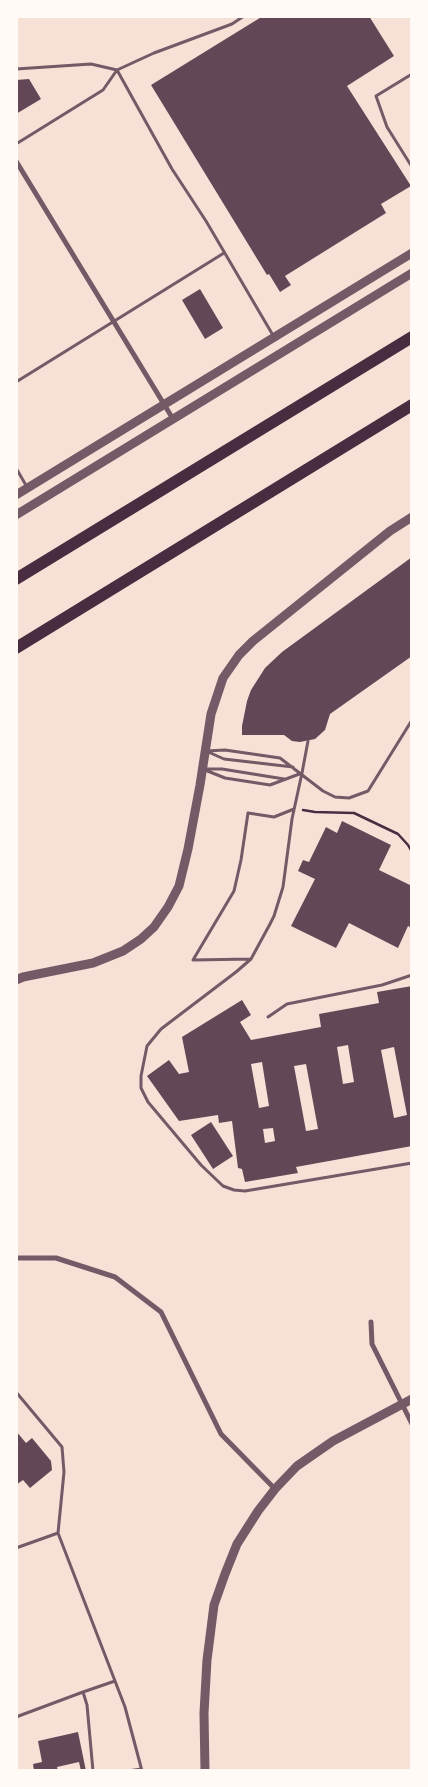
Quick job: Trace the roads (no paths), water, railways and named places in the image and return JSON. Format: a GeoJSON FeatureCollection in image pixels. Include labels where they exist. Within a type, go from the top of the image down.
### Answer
{"type":"FeatureCollection","features":[{"type":"Feature","properties":{"kind":"highway"},"geometry":{"type":"LineString","coordinates":[[16,580],[412,337]]}},
{"type":"Feature","properties":{"kind":"highway"},"geometry":{"type":"LineString","coordinates":[[16,648],[412,405]]}},
{"type":"Feature","properties":{"kind":"street"},"geometry":{"type":"LineString","coordinates":[[16,161],[173,419]]}},
{"type":"Feature","properties":{"kind":"street"},"geometry":{"type":"LineString","coordinates":[[16,496],[412,253]]}},
{"type":"Feature","properties":{"kind":"street"},"geometry":{"type":"LineString","coordinates":[[16,515],[412,273]]}},
{"type":"Feature","properties":{"kind":"street"},"geometry":{"type":"LineString","coordinates":[[16,980],[94,963],[123,951],[154,927],[168,907],[179,886],[203,769],[211,714],[223,678],[239,655],[253,641],[390,531],[412,517]]}},
{"type":"Feature","properties":{"kind":"street"},"geometry":{"type":"LineString","coordinates":[[16,1258],[56,1258],[115,1277],[161,1312],[222,1434],[275,1488]]}},
{"type":"Feature","properties":{"kind":"street"},"geometry":{"type":"LineString","coordinates":[[371,1322],[372,1344],[412,1424]]}},
{"type":"Feature","properties":{"kind":"street"},"geometry":{"type":"LineString","coordinates":[[205,1771],[204,1713],[207,1660],[214,1605],[238,1544],[258,1511],[275,1488],[298,1466],[333,1441],[412,1399]]}},
{"type":"Feature","properties":{"kind":"lane"},"geometry":{"type":"LineString","coordinates":[[16,144],[103,90],[117,70],[154,53],[232,24],[244,16]]}},
{"type":"Feature","properties":{"kind":"lane"},"geometry":{"type":"LineString","coordinates":[[16,69],[91,64],[117,70],[172,168],[206,220],[274,337]]}},
{"type":"Feature","properties":{"kind":"lane"},"geometry":{"type":"LineString","coordinates":[[412,74],[376,96],[387,127],[412,167]]}},
{"type":"Feature","properties":{"kind":"lane"},"geometry":{"type":"LineString","coordinates":[[16,382],[224,252]]}},
{"type":"Feature","properties":{"kind":"lane"},"geometry":{"type":"LineString","coordinates":[[16,468],[28,488]]}},
{"type":"Feature","properties":{"kind":"lane"},"geometry":{"type":"LineString","coordinates":[[206,751],[225,750],[280,758],[302,773],[322,791],[335,797],[349,798],[368,791],[412,720]]}},
{"type":"Feature","properties":{"kind":"lane"},"geometry":{"type":"LineString","coordinates":[[308,742],[294,809],[283,887],[274,916],[251,959],[161,1029],[148,1046],[141,1076],[141,1088],[148,1102],[201,1165],[223,1186],[234,1190],[245,1191],[412,1163]]}},
{"type":"Feature","properties":{"kind":"lane"},"geometry":{"type":"LineString","coordinates":[[206,751],[224,759],[294,767]]}},
{"type":"Feature","properties":{"kind":"lane"},"geometry":{"type":"LineString","coordinates":[[203,769],[225,778],[270,785],[302,773]]}},
{"type":"Feature","properties":{"kind":"lane"},"geometry":{"type":"LineString","coordinates":[[203,769],[222,769],[286,779]]}},
{"type":"Feature","properties":{"kind":"lane"},"geometry":{"type":"LineString","coordinates":[[251,959],[193,960],[234,891],[248,812],[274,817],[294,809]]}},
{"type":"Feature","properties":{"kind":"lane"},"geometry":{"type":"LineString","coordinates":[[268,1017],[287,1004],[382,985],[412,975]]}},
{"type":"Feature","properties":{"kind":"lane"},"geometry":{"type":"LineString","coordinates":[[16,1392],[62,1446],[64,1472],[58,1533],[126,1707],[142,1770],[128,1771]]}},
{"type":"Feature","properties":{"kind":"lane"},"geometry":{"type":"LineString","coordinates":[[16,1548],[58,1533]]}},
{"type":"Feature","properties":{"kind":"lane"},"geometry":{"type":"LineString","coordinates":[[16,1717],[115,1680]]}},
{"type":"Feature","properties":{"kind":"lane"},"geometry":{"type":"LineString","coordinates":[[83,1692],[87,1705],[93,1771]]}}]}
